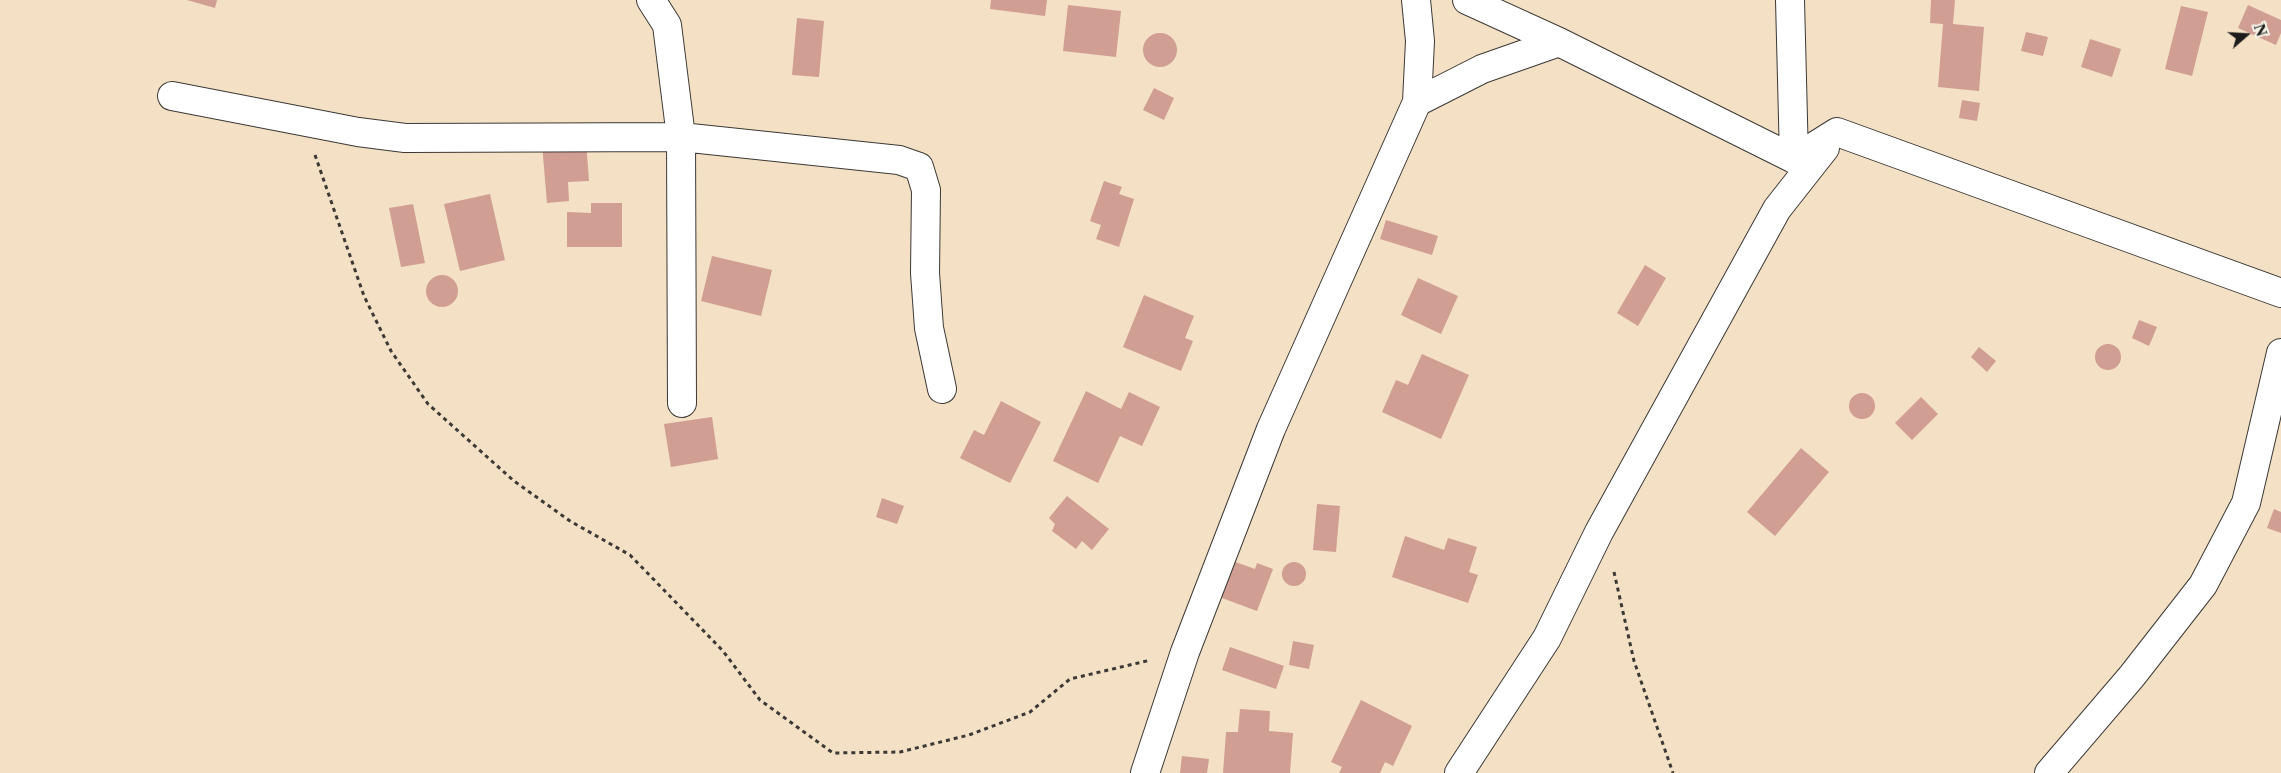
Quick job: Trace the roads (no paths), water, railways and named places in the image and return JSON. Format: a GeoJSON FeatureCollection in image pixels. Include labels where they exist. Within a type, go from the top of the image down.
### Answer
{"type":"FeatureCollection","features":[{"type":"Feature","properties":{"kind":"street"},"geometry":{"type":"LineString","coordinates":[[651,0],[667,25],[681,137],[682,403]]}},
{"type":"Feature","properties":{"kind":"street"},"geometry":{"type":"LineString","coordinates":[[1145,773],[1186,652],[1271,429],[1417,102],[1420,41],[1416,0]]}},
{"type":"Feature","properties":{"kind":"street"},"geometry":{"type":"LineString","coordinates":[[1467,0],[1559,42],[1794,159]]}},
{"type":"Feature","properties":{"kind":"street"},"geometry":{"type":"LineString","coordinates":[[1790,0],[1794,159]]}},
{"type":"Feature","properties":{"kind":"street"},"geometry":{"type":"LineString","coordinates":[[1417,102],[1482,69],[1559,42]]}},
{"type":"Feature","properties":{"kind":"street"},"geometry":{"type":"LineString","coordinates":[[172,96],[358,132],[404,138],[681,137],[899,160],[919,167],[926,190],[924,274],[929,328],[942,389]]}},
{"type":"Feature","properties":{"kind":"street"},"geometry":{"type":"LineString","coordinates":[[1794,159],[1837,132]]}},
{"type":"Feature","properties":{"kind":"street"},"geometry":{"type":"LineString","coordinates":[[1837,132],[2281,293]]}},
{"type":"Feature","properties":{"kind":"street"},"geometry":{"type":"LineString","coordinates":[[1459,773],[1547,638],[1599,532],[1777,209],[1837,132]]}},
{"type":"Feature","properties":{"kind":"street"},"geometry":{"type":"LineString","coordinates":[[2049,773],[2132,676],[2203,585],[2246,503],[2281,353]]}}]}
